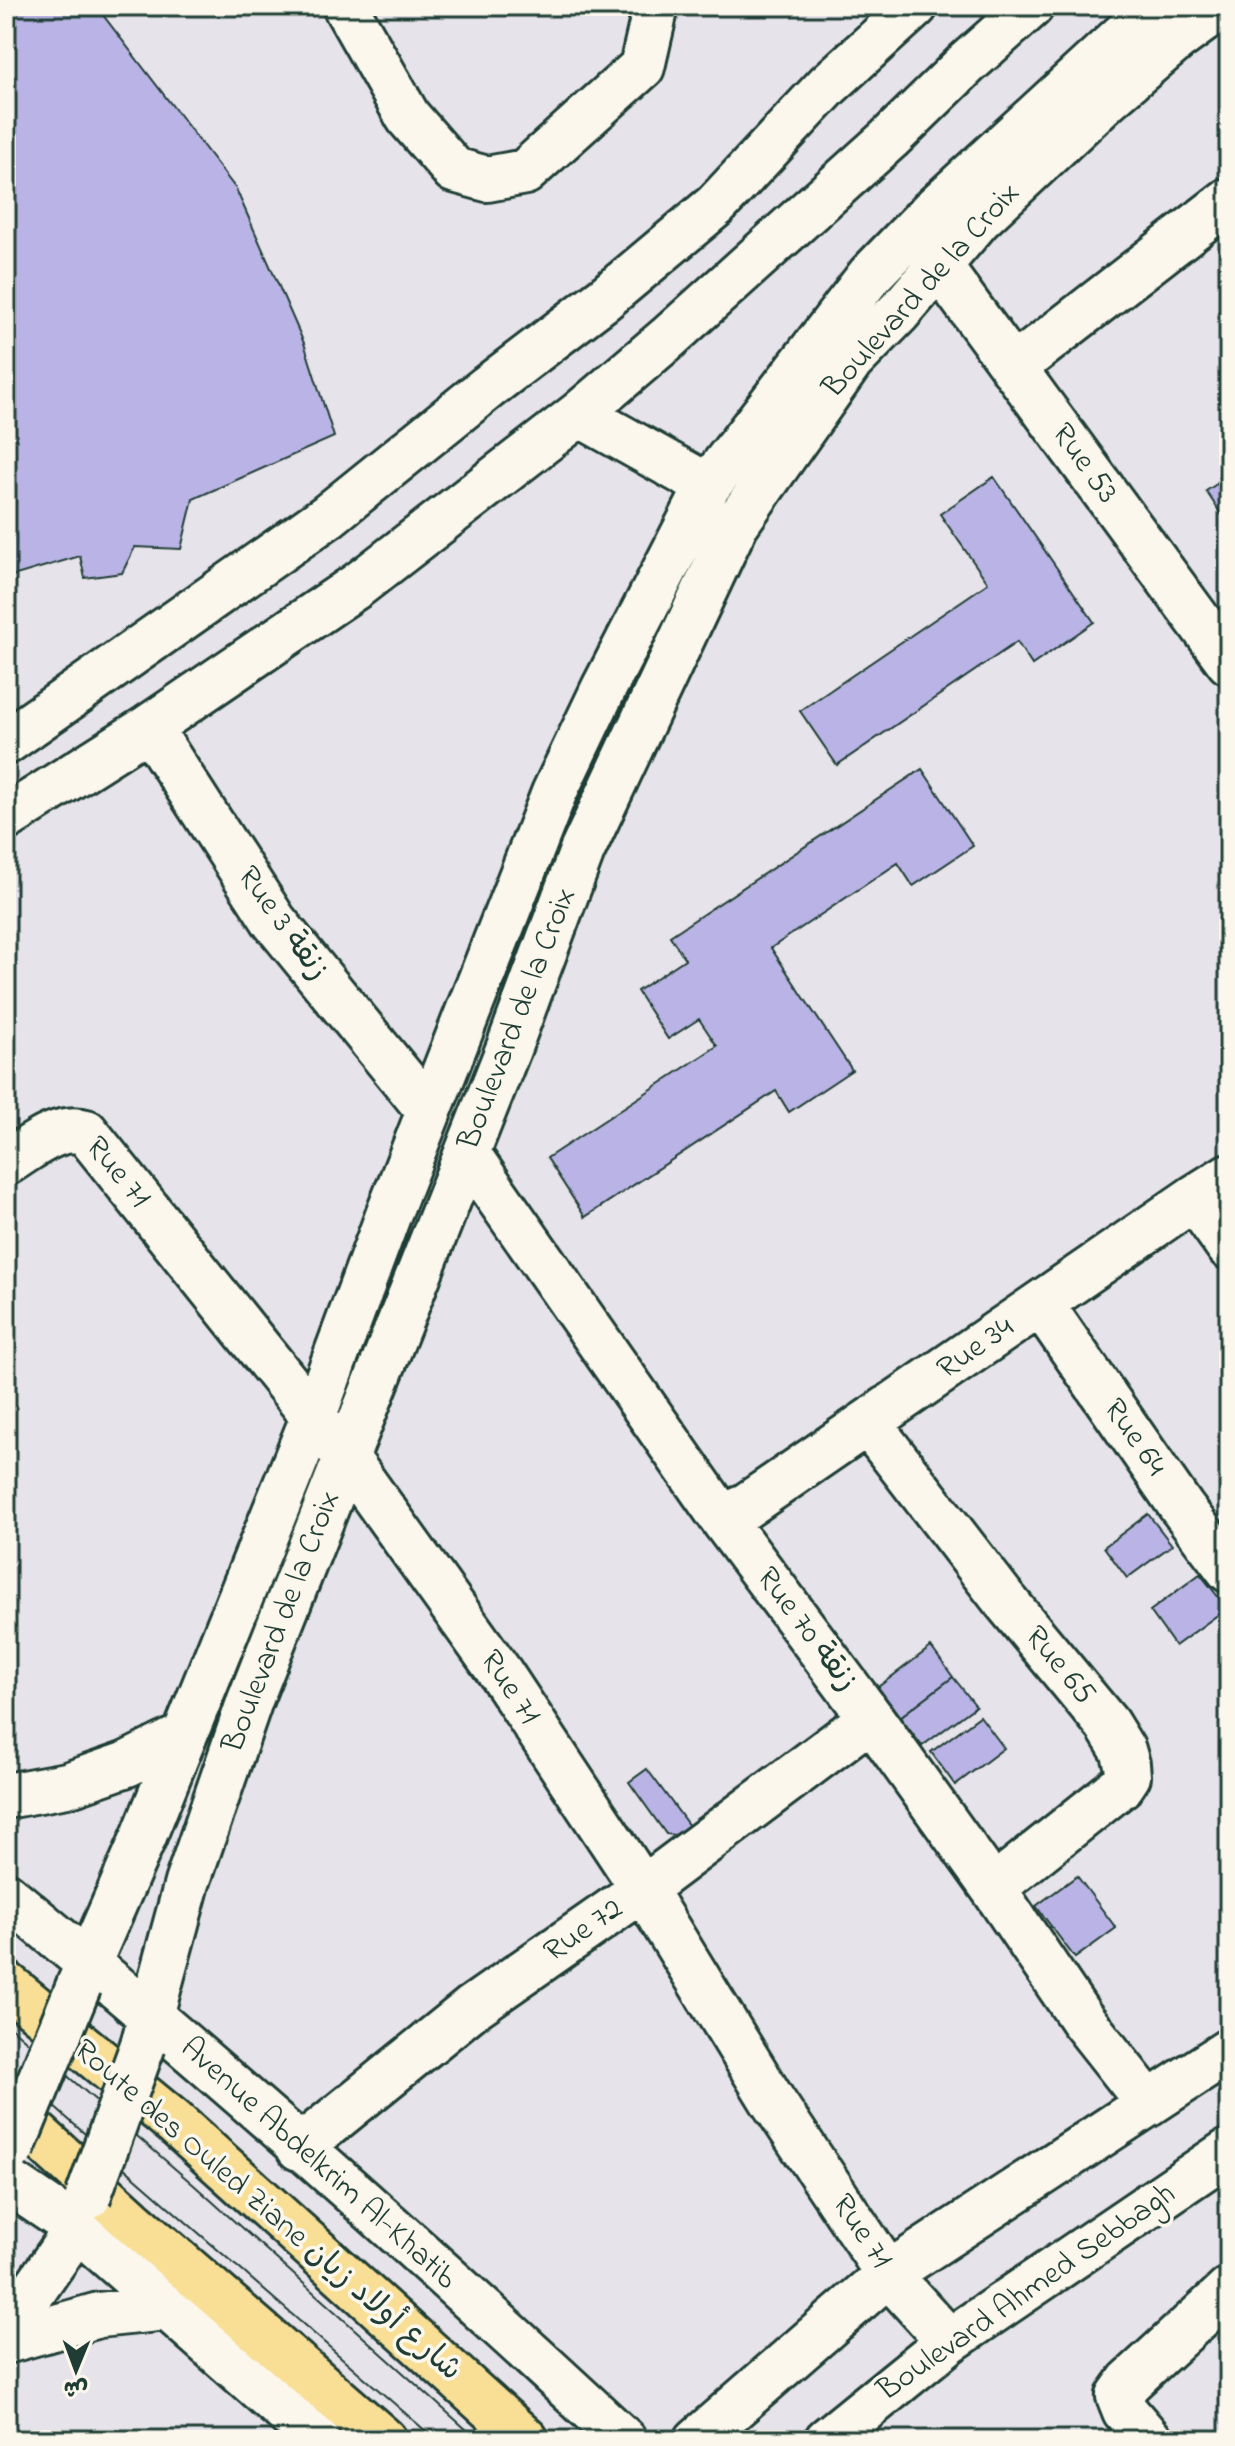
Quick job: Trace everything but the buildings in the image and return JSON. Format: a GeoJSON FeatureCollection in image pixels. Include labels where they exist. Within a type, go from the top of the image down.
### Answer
{"type":"FeatureCollection","features":[{"type":"Feature","properties":{"kind":"highway","name":"Route des Ouled Ziane شارع أولاد زيان"},"geometry":{"type":"LineString","coordinates":[[6,1984],[174,2122],[526,2440]]}},
{"type":"Feature","properties":{"kind":"highway"},"geometry":{"type":"LineString","coordinates":[[6,2106],[131,2220],[384,2440]]}},
{"type":"Feature","properties":{"kind":"street"},"geometry":{"type":"LineString","coordinates":[[345,6],[408,117],[454,170],[487,179],[525,172],[642,67],[656,6]]}},
{"type":"Feature","properties":{"kind":"street"},"geometry":{"type":"LineString","coordinates":[[6,742],[328,516],[488,387],[605,298],[716,205],[828,85],[915,6]]}},
{"type":"Feature","properties":{"kind":"street"},"geometry":{"type":"LineString","coordinates":[[10,807],[149,727],[358,585],[579,414],[889,139],[1031,6]]}},
{"type":"Feature","properties":{"kind":"street","name":"Boulevard de la Croix"},"geometry":{"type":"LineString","coordinates":[[8,2163],[314,1415],[554,793],[708,486],[870,275],[931,212],[1159,15],[1222,6]]}},
{"type":"Feature","properties":{"kind":"street","name":"Boulevard de la Croix"},"geometry":{"type":"LineString","coordinates":[[6,2331],[82,2212],[147,2031],[187,1883],[240,1728],[345,1456],[467,1153],[582,851],[736,524],[851,361],[979,219],[1035,165],[1159,15]]}},
{"type":"Feature","properties":{"kind":"street"},"geometry":{"type":"LineString","coordinates":[[1013,368],[1229,200]]}},
{"type":"Feature","properties":{"kind":"street","name":"Rue 53"},"geometry":{"type":"LineString","coordinates":[[939,266],[1229,662]]}},
{"type":"Feature","properties":{"kind":"street"},"geometry":{"type":"LineString","coordinates":[[579,414],[708,486]]}},
{"type":"Feature","properties":{"kind":"street","name":"Rue 3 زنقة"},"geometry":{"type":"LineString","coordinates":[[149,727],[274,921],[429,1111]]}},
{"type":"Feature","properties":{"kind":"street","name":"Rue 71"},"geometry":{"type":"LineString","coordinates":[[6,1163],[58,1132],[68,1129],[86,1132],[314,1415],[501,1674],[643,1889],[772,2100],[888,2274],[949,2341]]}},
{"type":"Feature","properties":{"kind":"street","name":"Rue 70 زنقة"},"geometry":{"type":"LineString","coordinates":[[467,1153],[724,1521],[871,1718],[993,1888],[1081,2018],[1149,2104]]}},
{"type":"Feature","properties":{"kind":"street"},"geometry":{"type":"LineString","coordinates":[[1212,1187],[1229,1247]]}},
{"type":"Feature","properties":{"kind":"street","name":"Rue 34"},"geometry":{"type":"LineString","coordinates":[[724,1521],[1212,1187]]}},
{"type":"Feature","properties":{"kind":"street","name":"Rue 64"},"geometry":{"type":"LineString","coordinates":[[1041,1304],[1182,1508],[1229,1570]]}},
{"type":"Feature","properties":{"kind":"street","name":"Rue 65"},"geometry":{"type":"LineString","coordinates":[[868,1423],[1002,1597],[1107,1724],[1123,1750],[1127,1764],[1128,1776],[1122,1785],[993,1888]]}},
{"type":"Feature","properties":{"kind":"street","name":"Rue 72"},"geometry":{"type":"LineString","coordinates":[[299,2148],[472,2008],[643,1889],[871,1718]]}},
{"type":"Feature","properties":{"kind":"street"},"geometry":{"type":"LineString","coordinates":[[6,1796],[67,1785],[127,1764],[183,1736]]}},
{"type":"Feature","properties":{"kind":"street","name":"Avenue Abdelkrim Al-Khatib"},"geometry":{"type":"LineString","coordinates":[[6,1895],[84,1974],[147,2031],[299,2148],[624,2440]]}},
{"type":"Feature","properties":{"kind":"street"},"geometry":{"type":"LineString","coordinates":[[697,2440],[888,2274],[1229,2051]]}},
{"type":"Feature","properties":{"kind":"street","name":"Boulevard Ahmed Sebbagh"},"geometry":{"type":"LineString","coordinates":[[827,2440],[949,2341],[1229,2151]]}},
{"type":"Feature","properties":{"kind":"street"},"geometry":{"type":"LineString","coordinates":[[8,2163],[82,2212],[167,2308],[318,2440]]}},
{"type":"Feature","properties":{"kind":"street"},"geometry":{"type":"LineString","coordinates":[[1150,2440],[1125,2411],[1119,2396],[1129,2382],[1229,2290]]}},
{"type":"Feature","properties":{"kind":"street"},"geometry":{"type":"LineString","coordinates":[[6,2341],[99,2315],[167,2308]]}},
{"type":"Feature","properties":{"kind":"tram line"},"geometry":{"type":"LineString","coordinates":[[6,2023],[195,2186],[478,2440]]}},
{"type":"Feature","properties":{"kind":"tram line"},"geometry":{"type":"LineString","coordinates":[[6,2065],[436,2440]]}}]}
